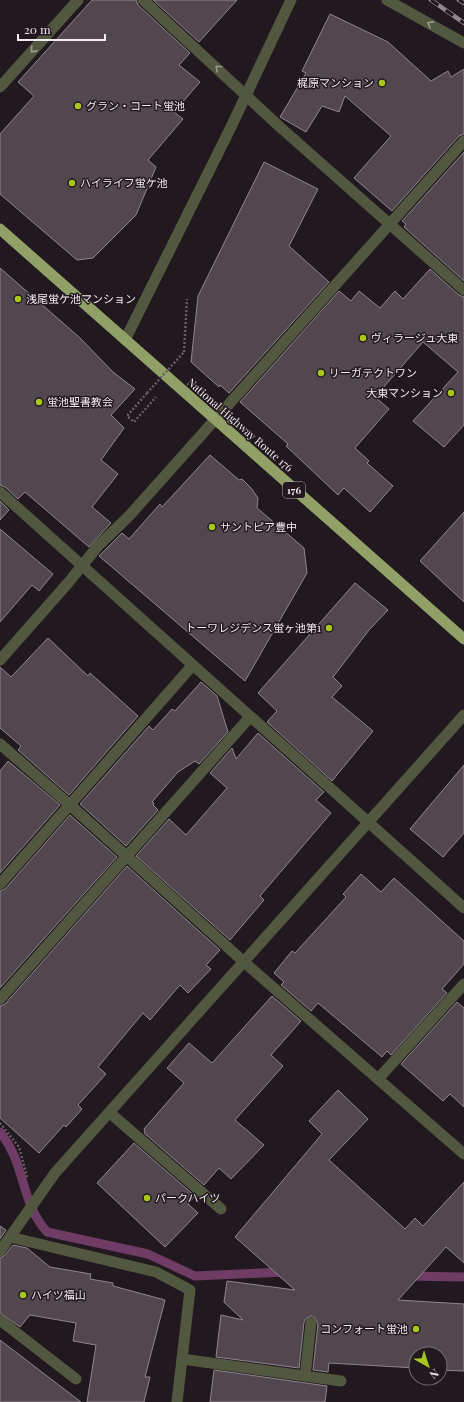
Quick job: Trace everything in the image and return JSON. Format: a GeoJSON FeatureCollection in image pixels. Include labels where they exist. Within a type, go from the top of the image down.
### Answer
{"type":"FeatureCollection","features":[{"type":"Feature","properties":{"kind":"highway","name":"National Highway Route 176"},"geometry":{"type":"LineString","coordinates":[[0,229],[464,639]]}},
{"type":"Feature","properties":{"kind":"street"},"geometry":{"type":"LineString","coordinates":[[0,87],[78,0]]}},
{"type":"Feature","properties":{"kind":"street"},"geometry":{"type":"LineString","coordinates":[[143,0],[280,127],[464,290]]}},
{"type":"Feature","properties":{"kind":"street"},"geometry":{"type":"LineString","coordinates":[[125,340],[246,96],[291,0]]}},
{"type":"Feature","properties":{"kind":"street"},"geometry":{"type":"LineString","coordinates":[[388,0],[464,43]]}},
{"type":"Feature","properties":{"kind":"street"},"geometry":{"type":"LineString","coordinates":[[0,660],[104,539],[129,516],[214,419],[391,224],[464,141]]}},
{"type":"Feature","properties":{"kind":"street"},"geometry":{"type":"LineString","coordinates":[[0,492],[192,666],[464,908]]}},
{"type":"Feature","properties":{"kind":"street"},"geometry":{"type":"LineString","coordinates":[[0,884],[192,666]]}},
{"type":"Feature","properties":{"kind":"street"},"geometry":{"type":"LineString","coordinates":[[0,1251],[37,1196],[55,1173],[464,715]]}},
{"type":"Feature","properties":{"kind":"street"},"geometry":{"type":"LineString","coordinates":[[0,999],[250,717]]}},
{"type":"Feature","properties":{"kind":"street"},"geometry":{"type":"LineString","coordinates":[[0,744],[244,962],[464,1154]]}},
{"type":"Feature","properties":{"kind":"street"},"geometry":{"type":"LineString","coordinates":[[378,1079],[464,984]]}},
{"type":"Feature","properties":{"kind":"street"},"geometry":{"type":"LineString","coordinates":[[110,1112],[221,1209]]}},
{"type":"Feature","properties":{"kind":"street"},"geometry":{"type":"LineString","coordinates":[[10,1237],[156,1272],[190,1290],[177,1402]]}},
{"type":"Feature","properties":{"kind":"street"},"geometry":{"type":"LineString","coordinates":[[0,1320],[76,1379]]}},
{"type":"Feature","properties":{"kind":"street"},"geometry":{"type":"LineString","coordinates":[[305,1376],[311,1323]]}},
{"type":"Feature","properties":{"kind":"street"},"geometry":{"type":"LineString","coordinates":[[182,1359],[341,1381]]}},
{"type":"Feature","properties":{"kind":"path"},"geometry":{"type":"LineString","coordinates":[[156,397],[134,422],[127,416],[184,352],[187,299]]}},
{"type":"Feature","properties":{"kind":"path"},"geometry":{"type":"LineString","coordinates":[[0,1123],[19,1147],[30,1188],[37,1196]]}},
{"type":"Feature","properties":{"kind":"building"},"geometry":{"type":"Polygon","coordinates":[[[92,0],[136,0],[138,5],[190,53],[179,65],[200,82],[174,112],[183,119],[148,160],[156,167],[136,215],[93,258],[77,260],[0,194],[0,134],[34,96],[18,82],[92,0]]]}},
{"type":"Feature","properties":{"kind":"building"},"geometry":{"type":"Polygon","coordinates":[[[153,0],[237,0],[199,42],[153,0]]]}},
{"type":"Feature","properties":{"kind":"building"},"geometry":{"type":"Polygon","coordinates":[[[330,14],[388,42],[431,81],[448,71],[451,77],[464,69],[464,134],[459,136],[392,211],[354,178],[391,136],[345,96],[339,112],[322,106],[306,132],[280,117],[306,73],[302,71],[330,14]]]}},
{"type":"Feature","properties":{"kind":"building"},"geometry":{"type":"Polygon","coordinates":[[[464,152],[464,281],[404,227],[406,224],[402,221],[464,152]]]}},
{"type":"Feature","properties":{"kind":"building"},"geometry":{"type":"Polygon","coordinates":[[[264,162],[318,189],[289,246],[329,282],[229,393],[220,385],[219,387],[191,362],[198,296],[264,162]]]}},
{"type":"Feature","properties":{"kind":"building"},"geometry":{"type":"Polygon","coordinates":[[[0,268],[79,337],[113,372],[135,389],[111,415],[124,428],[101,460],[118,474],[92,507],[111,523],[89,547],[25,492],[18,499],[5,487],[0,485],[0,268]]]}},
{"type":"Feature","properties":{"kind":"building"},"geometry":{"type":"Polygon","coordinates":[[[430,269],[459,295],[464,297],[464,425],[444,447],[413,421],[458,372],[423,342],[375,397],[389,409],[355,448],[369,461],[367,463],[393,486],[370,512],[344,488],[338,495],[286,446],[288,444],[240,402],[339,291],[351,301],[359,291],[380,308],[395,291],[403,299],[430,269]]]}},
{"type":"Feature","properties":{"kind":"building"},"geometry":{"type":"Polygon","coordinates":[[[210,455],[239,480],[242,479],[258,498],[257,508],[304,548],[307,573],[245,681],[99,556],[122,533],[129,539],[160,504],[162,507],[210,455]]]}},
{"type":"Feature","properties":{"kind":"building"},"geometry":{"type":"Polygon","coordinates":[[[0,501],[9,510],[0,520],[0,501]]]}},
{"type":"Feature","properties":{"kind":"building"},"geometry":{"type":"Polygon","coordinates":[[[464,512],[464,602],[420,561],[464,512]]]}},
{"type":"Feature","properties":{"kind":"building"},"geometry":{"type":"Polygon","coordinates":[[[0,529],[53,574],[39,591],[32,585],[0,622],[0,529]]]}},
{"type":"Feature","properties":{"kind":"building"},"geometry":{"type":"Polygon","coordinates":[[[355,583],[388,610],[369,630],[333,677],[342,686],[332,697],[373,731],[332,781],[267,722],[277,711],[258,693],[355,583]]]}},
{"type":"Feature","properties":{"kind":"building"},"geometry":{"type":"Polygon","coordinates":[[[48,638],[88,676],[90,673],[138,716],[69,795],[18,750],[21,746],[0,728],[0,667],[11,677],[48,638]]]}},
{"type":"Feature","properties":{"kind":"building"},"geometry":{"type":"Polygon","coordinates":[[[201,682],[217,696],[228,732],[199,764],[195,761],[178,772],[152,802],[158,810],[126,846],[80,804],[149,726],[153,730],[172,709],[175,711],[201,682]]]}},
{"type":"Feature","properties":{"kind":"building"},"geometry":{"type":"Polygon","coordinates":[[[258,733],[324,792],[316,800],[331,813],[260,896],[264,900],[230,940],[136,856],[169,819],[186,835],[227,788],[210,773],[232,748],[236,759],[258,733]]]}},
{"type":"Feature","properties":{"kind":"building"},"geometry":{"type":"Polygon","coordinates":[[[8,761],[60,805],[0,873],[0,771],[8,761]]]}},
{"type":"Feature","properties":{"kind":"building"},"geometry":{"type":"Polygon","coordinates":[[[464,765],[464,833],[443,857],[410,829],[464,765]]]}},
{"type":"Feature","properties":{"kind":"building"},"geometry":{"type":"Polygon","coordinates":[[[70,815],[117,857],[0,988],[0,891],[5,889],[70,815]]]}},
{"type":"Feature","properties":{"kind":"building"},"geometry":{"type":"Polygon","coordinates":[[[127,866],[220,950],[206,965],[211,969],[188,993],[180,985],[150,1020],[143,1013],[98,1067],[106,1074],[78,1105],[82,1109],[66,1127],[64,1125],[39,1153],[0,1118],[0,1006],[5,1004],[127,866]]]}},
{"type":"Feature","properties":{"kind":"building"},"geometry":{"type":"Polygon","coordinates":[[[361,874],[381,892],[394,878],[464,941],[464,964],[442,989],[447,993],[391,1055],[387,1051],[382,1057],[318,1003],[311,1011],[281,985],[284,982],[274,973],[292,951],[295,953],[346,897],[343,894],[361,874]]]}},
{"type":"Feature","properties":{"kind":"building"},"geometry":{"type":"Polygon","coordinates":[[[272,996],[301,1021],[271,1055],[283,1066],[235,1120],[264,1145],[231,1179],[219,1168],[204,1185],[144,1133],[144,1129],[184,1083],[167,1068],[189,1043],[212,1063],[272,996]]]}},
{"type":"Feature","properties":{"kind":"building"},"geometry":{"type":"Polygon","coordinates":[[[457,1002],[464,1008],[464,1107],[450,1094],[443,1101],[401,1064],[457,1002]]]}},
{"type":"Feature","properties":{"kind":"building"},"geometry":{"type":"Polygon","coordinates":[[[338,1090],[368,1119],[329,1160],[405,1229],[415,1218],[423,1226],[464,1182],[464,1263],[446,1247],[398,1300],[464,1304],[464,1371],[448,1370],[448,1346],[408,1346],[408,1368],[329,1363],[328,1372],[313,1370],[318,1324],[315,1318],[311,1316],[304,1322],[299,1368],[216,1357],[221,1315],[243,1320],[224,1302],[227,1281],[295,1290],[235,1237],[322,1134],[309,1121],[338,1090]]]}},
{"type":"Feature","properties":{"kind":"building","name":"パークハイツ"},"geometry":{"type":"Polygon","coordinates":[[[134,1143],[195,1196],[188,1204],[198,1213],[165,1247],[97,1183],[134,1143]]]}},
{"type":"Feature","properties":{"kind":"building"},"geometry":{"type":"Polygon","coordinates":[[[0,1226],[6,1230],[0,1239],[0,1226]]]}},
{"type":"Feature","properties":{"kind":"building"},"geometry":{"type":"Polygon","coordinates":[[[13,1245],[27,1248],[50,1267],[91,1274],[90,1279],[113,1283],[113,1286],[165,1300],[145,1377],[150,1377],[144,1402],[87,1402],[96,1345],[73,1341],[76,1323],[30,1315],[20,1327],[0,1313],[0,1258],[5,1255],[13,1245]]]}},
{"type":"Feature","properties":{"kind":"building"},"geometry":{"type":"Polygon","coordinates":[[[0,1340],[81,1402],[0,1402],[0,1340]]]}},
{"type":"Feature","properties":{"kind":"building"},"geometry":{"type":"Polygon","coordinates":[[[214,1370],[327,1386],[325,1402],[210,1402],[214,1370]]]}},
{"type":"Feature","properties":{"kind":"waterway"},"geometry":{"type":"LineString","coordinates":[[0,1132],[15,1157],[32,1208],[38,1220],[47,1232],[148,1254],[195,1276],[285,1272]]}},
{"type":"Feature","properties":{"kind":"waterway"},"geometry":{"type":"LineString","coordinates":[[407,1276],[464,1277]]}},
{"type":"Feature","properties":{"kind":"railway"},"geometry":{"type":"LineString","coordinates":[[431,0],[464,23]]}},
{"type":"Feature","properties":{"kind":"railway"},"geometry":{"type":"LineString","coordinates":[[459,0],[464,3]]}},
{"type":"Feature","properties":{"kind":"place","name":"梶原マンション"},"geometry":{"type":"Point","coordinates":[382,83]}},
{"type":"Feature","properties":{"kind":"place","name":"グラン・コート蛍池"},"geometry":{"type":"Point","coordinates":[78,106]}},
{"type":"Feature","properties":{"kind":"place","name":"ハイライフ蛍ケ池"},"geometry":{"type":"Point","coordinates":[72,183]}},
{"type":"Feature","properties":{"kind":"place","name":"浅尾蛍ケ池マンション"},"geometry":{"type":"Point","coordinates":[18,299]}},
{"type":"Feature","properties":{"kind":"place","name":"ヴィラージュ大東"},"geometry":{"type":"Point","coordinates":[363,338]}},
{"type":"Feature","properties":{"kind":"place","name":"リーガテクトワン"},"geometry":{"type":"Point","coordinates":[321,373]}},
{"type":"Feature","properties":{"kind":"place","name":"大東マンション"},"geometry":{"type":"Point","coordinates":[451,393]}},
{"type":"Feature","properties":{"kind":"place","name":"蛍池聖書教会"},"geometry":{"type":"Point","coordinates":[39,402]}},
{"type":"Feature","properties":{"kind":"place","name":"サントピア豊中"},"geometry":{"type":"Point","coordinates":[212,527]}},
{"type":"Feature","properties":{"kind":"place","name":"トーワレジデンス蛍ヶ池第1"},"geometry":{"type":"Point","coordinates":[329,628]}},
{"type":"Feature","properties":{"kind":"place","name":"パークハイツ"},"geometry":{"type":"Point","coordinates":[147,1198]}},
{"type":"Feature","properties":{"kind":"place","name":"ハイツ福山"},"geometry":{"type":"Point","coordinates":[23,1295]}},
{"type":"Feature","properties":{"kind":"place","name":"コンフォート蛍池"},"geometry":{"type":"Point","coordinates":[416,1329]}}]}
